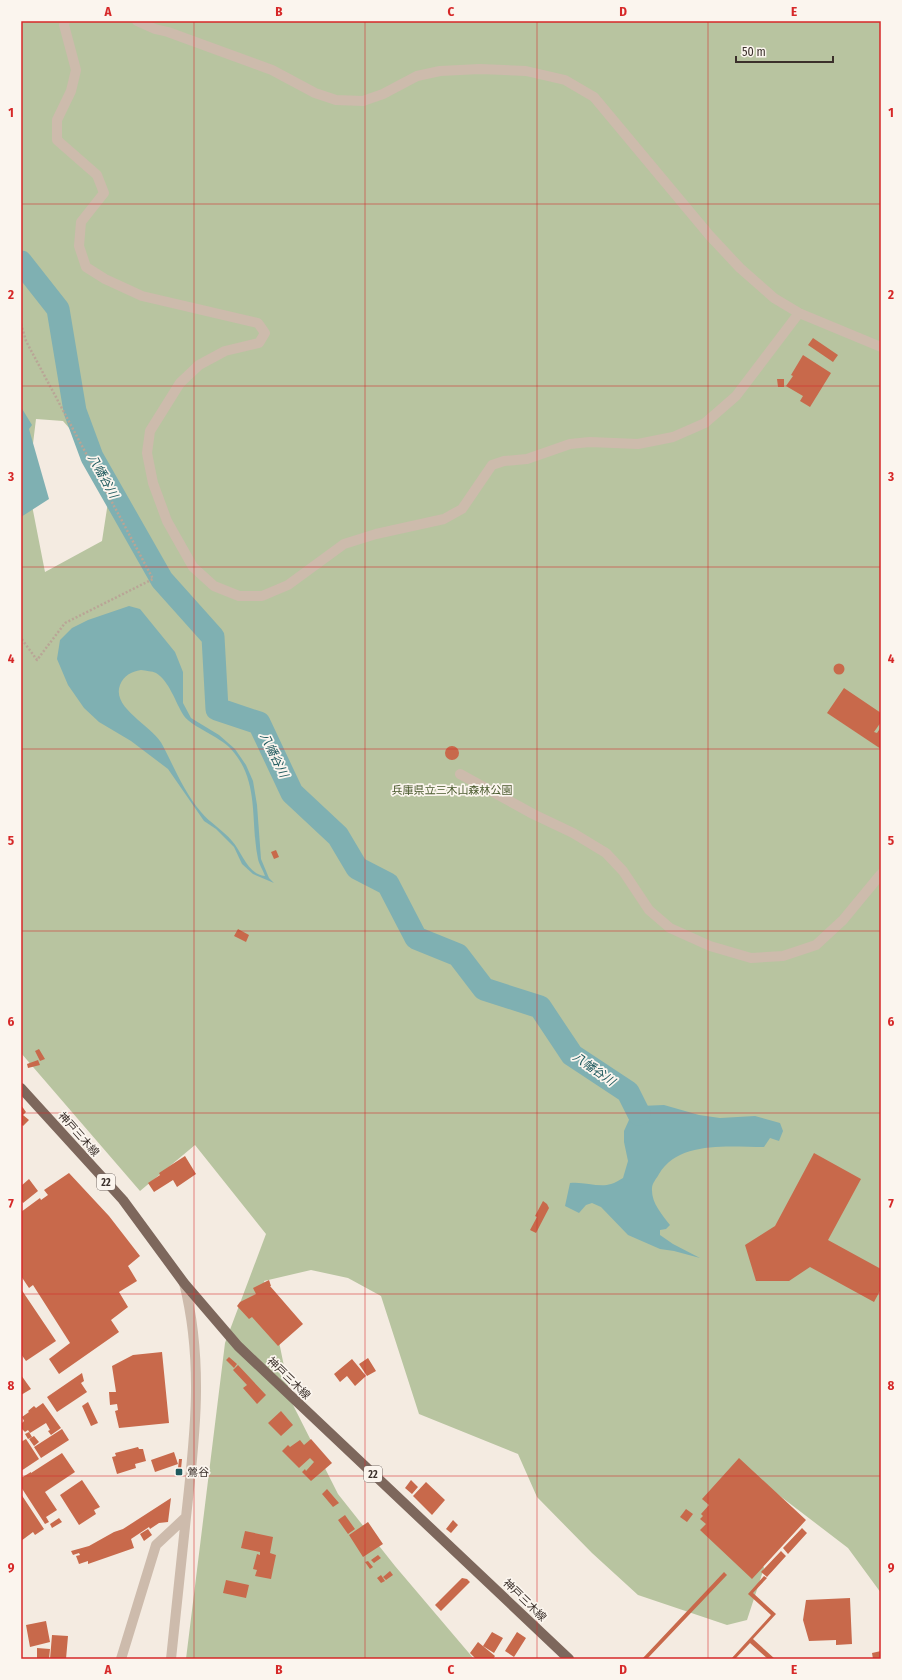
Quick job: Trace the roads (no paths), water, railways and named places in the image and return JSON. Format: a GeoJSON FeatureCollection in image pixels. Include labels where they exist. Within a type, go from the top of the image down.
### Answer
{"type":"FeatureCollection","features":[{"type":"Feature","properties":{"kind":"main road","name":"神戸三木線"},"geometry":{"type":"LineString","coordinates":[[21,1088],[123,1200],[184,1283],[244,1351],[569,1659]]}},
{"type":"Feature","properties":{"kind":"street"},"geometry":{"type":"LineString","coordinates":[[65,21],[64,25],[76,70],[71,91],[57,120],[57,140],[97,175],[104,193],[81,222],[80,246],[86,267],[105,279],[142,296],[258,323],[265,333],[259,343],[225,351],[199,364],[180,383],[150,431],[147,453],[153,483],[167,521],[193,567],[214,586],[239,596],[262,596],[288,585],[344,544],[376,534],[444,519],[462,509],[492,465],[504,461],[527,459],[570,444],[590,442],[638,444],[673,438],[705,423],[736,396],[799,313]]}},
{"type":"Feature","properties":{"kind":"street"},"geometry":{"type":"LineString","coordinates":[[137,21],[155,29],[168,32],[272,70],[315,93],[336,100],[363,101],[384,94],[418,76],[440,71],[480,69],[526,71],[565,80],[594,97],[710,236],[740,268],[774,298],[799,313],[881,347]]}},
{"type":"Feature","properties":{"kind":"street"},"geometry":{"type":"LineString","coordinates":[[460,774],[533,814],[574,833],[606,853],[623,871],[649,910],[670,928],[710,946],[751,958],[783,956],[816,945],[843,920],[881,874]]}},
{"type":"Feature","properties":{"kind":"street"},"geometry":{"type":"LineString","coordinates":[[171,1659],[195,1434],[197,1380],[194,1334],[184,1283]]}},
{"type":"Feature","properties":{"kind":"street"},"geometry":{"type":"LineString","coordinates":[[121,1659],[156,1545],[186,1517]]}},
{"type":"Feature","properties":{"kind":"water"},"geometry":{"type":"Polygon","coordinates":[[[21,407],[32,425],[29,429],[49,499],[21,517],[21,407]]]}},
{"type":"Feature","properties":{"kind":"water"},"geometry":{"type":"Polygon","coordinates":[[[129,606],[140,609],[175,652],[183,672],[183,703],[191,718],[219,735],[235,749],[246,765],[253,781],[257,805],[261,859],[269,878],[274,883],[253,874],[242,864],[234,847],[216,829],[204,821],[168,769],[131,741],[99,722],[84,708],[68,685],[57,659],[60,640],[72,628],[88,620],[129,606]],[[141,670],[126,676],[120,685],[119,694],[122,702],[127,710],[158,739],[185,788],[201,812],[208,820],[225,833],[254,872],[265,876],[258,859],[250,788],[240,761],[226,744],[193,724],[184,716],[169,687],[161,677],[154,672],[141,670]]]}},
{"type":"Feature","properties":{"kind":"water"},"geometry":{"type":"Polygon","coordinates":[[[664,1105],[699,1115],[720,1118],[755,1116],[780,1123],[783,1131],[779,1141],[770,1138],[764,1147],[706,1148],[679,1155],[668,1163],[659,1174],[652,1188],[653,1199],[670,1225],[666,1229],[660,1230],[660,1235],[673,1244],[700,1258],[660,1249],[628,1235],[601,1207],[592,1203],[586,1205],[579,1213],[565,1206],[570,1183],[606,1185],[623,1178],[628,1161],[624,1142],[624,1131],[633,1111],[640,1106],[664,1105]]]}},
{"type":"Feature","properties":{"kind":"waterway","name":"八幡谷川"},"geometry":{"type":"LineString","coordinates":[[21,262],[58,309],[75,411],[92,457],[162,580],[213,637],[217,709],[259,723],[292,793],[338,836],[357,868],[388,884],[416,938],[458,955],[484,989],[540,1007],[572,1055],[628,1092],[639,1114]]}},
{"type":"Feature","properties":{"kind":"place","name":"鶯谷"},"geometry":{"type":"Point","coordinates":[179,1472]}},
{"type":"Feature","properties":{"kind":"park label","name":"兵庫県立三木山森林公園"},"geometry":{"type":"Point","coordinates":[452,790]}}]}
